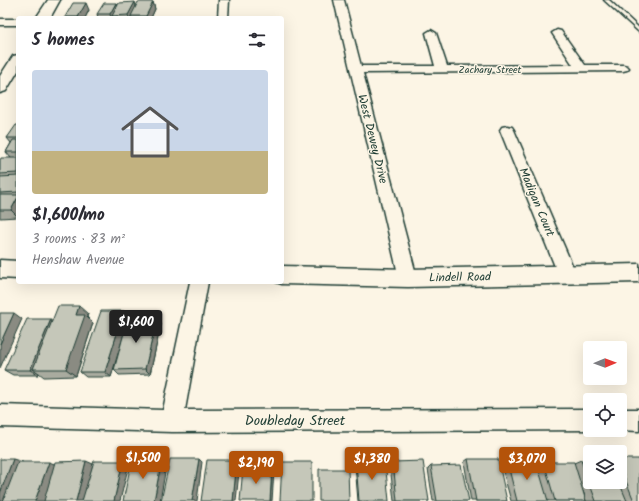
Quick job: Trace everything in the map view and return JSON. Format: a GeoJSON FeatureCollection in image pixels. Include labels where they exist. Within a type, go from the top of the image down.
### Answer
{"type":"FeatureCollection","features":[{"type":"Feature","properties":{"kind":"main road"},"geometry":{"type":"LineString","coordinates":[[44,16],[54,0]]}},
{"type":"Feature","properties":{"kind":"main road"},"geometry":{"type":"LineString","coordinates":[[0,88],[16,62]]}},
{"type":"Feature","properties":{"kind":"street"},"geometry":{"type":"LineString","coordinates":[[223,16],[224,0]]}},
{"type":"Feature","properties":{"kind":"street","name":"West Dewey Drive"},"geometry":{"type":"LineString","coordinates":[[339,0],[408,278]]}},
{"type":"Feature","properties":{"kind":"street"},"geometry":{"type":"LineString","coordinates":[[0,22],[16,22]]}},
{"type":"Feature","properties":{"kind":"street"},"geometry":{"type":"LineString","coordinates":[[431,33],[442,69]]}},
{"type":"Feature","properties":{"kind":"street"},"geometry":{"type":"LineString","coordinates":[[557,33],[582,68]]}},
{"type":"Feature","properties":{"kind":"street","name":"Zachary Street"},"geometry":{"type":"LineString","coordinates":[[356,70],[623,68]]}},
{"type":"Feature","properties":{"kind":"street","name":"Madigan Court"},"geometry":{"type":"LineString","coordinates":[[507,130],[567,274]]}},
{"type":"Feature","properties":{"kind":"street"},"geometry":{"type":"LineString","coordinates":[[0,269],[16,270]]}},
{"type":"Feature","properties":{"kind":"street","name":"Lindell Road"},"geometry":{"type":"LineString","coordinates":[[284,275],[408,278],[639,273]]}},
{"type":"Feature","properties":{"kind":"street"},"geometry":{"type":"LineString","coordinates":[[172,421],[199,284]]}},
{"type":"Feature","properties":{"kind":"street","name":"Doubleday Street"},"geometry":{"type":"LineString","coordinates":[[0,416],[172,421],[583,420]]}},
{"type":"Feature","properties":{"kind":"street"},"geometry":{"type":"LineString","coordinates":[[627,420],[639,420]]}},
{"type":"Feature","properties":{"kind":"lane"},"geometry":{"type":"LineString","coordinates":[[606,0],[639,31]]}},
{"type":"Feature","properties":{"kind":"building"},"geometry":{"type":"Polygon","coordinates":[[[135,2],[128,15],[112,16],[119,3],[135,2]]]}},
{"type":"Feature","properties":{"kind":"building"},"geometry":{"type":"Polygon","coordinates":[[[138,2],[153,2],[146,16],[131,16],[138,2]]]}},
{"type":"Feature","properties":{"kind":"building"},"geometry":{"type":"Polygon","coordinates":[[[73,3],[86,3],[79,16],[66,16],[73,3]]]}},
{"type":"Feature","properties":{"kind":"building"},"geometry":{"type":"Polygon","coordinates":[[[104,3],[116,3],[110,14],[97,14],[104,3]]]}},
{"type":"Feature","properties":{"kind":"building"},"geometry":{"type":"Polygon","coordinates":[[[16,125],[16,138],[7,138],[16,125]]]}},
{"type":"Feature","properties":{"kind":"building"},"geometry":{"type":"Polygon","coordinates":[[[13,140],[16,140],[16,152],[6,152],[13,140]]]}},
{"type":"Feature","properties":{"kind":"building"},"geometry":{"type":"Polygon","coordinates":[[[1,158],[16,158],[16,173],[0,174],[1,158]]]}},
{"type":"Feature","properties":{"kind":"building"},"geometry":{"type":"Polygon","coordinates":[[[16,176],[16,192],[0,193],[0,177],[16,176]]]}},
{"type":"Feature","properties":{"kind":"building"},"geometry":{"type":"Polygon","coordinates":[[[0,195],[16,195],[16,201],[11,210],[0,210],[0,195]]]}},
{"type":"Feature","properties":{"kind":"building"},"geometry":{"type":"Polygon","coordinates":[[[58,306],[79,306],[76,315],[85,315],[66,369],[33,369],[58,306]]]}},
{"type":"Feature","properties":{"kind":"building"},"geometry":{"type":"Polygon","coordinates":[[[101,311],[124,311],[105,372],[80,372],[101,311]]]}},
{"type":"Feature","properties":{"kind":"building"},"geometry":{"type":"Polygon","coordinates":[[[0,313],[14,313],[0,344],[0,313]]]}},
{"type":"Feature","properties":{"kind":"building"},"geometry":{"type":"Polygon","coordinates":[[[128,318],[157,318],[145,369],[114,370],[128,318]]]}},
{"type":"Feature","properties":{"kind":"building"},"geometry":{"type":"Polygon","coordinates":[[[27,319],[51,319],[30,370],[4,370],[27,319]]]}},
{"type":"Feature","properties":{"kind":"building"},"geometry":{"type":"Polygon","coordinates":[[[162,458],[154,501],[123,501],[132,459],[162,458]]]}},
{"type":"Feature","properties":{"kind":"building"},"geometry":{"type":"Polygon","coordinates":[[[0,459],[13,459],[0,493],[0,459]]]}},
{"type":"Feature","properties":{"kind":"building"},"geometry":{"type":"Polygon","coordinates":[[[170,459],[199,459],[192,501],[161,501],[170,459]]]}},
{"type":"Feature","properties":{"kind":"building"},"geometry":{"type":"Polygon","coordinates":[[[468,459],[498,459],[507,501],[476,501],[468,459]]]}},
{"type":"Feature","properties":{"kind":"building"},"geometry":{"type":"Polygon","coordinates":[[[627,459],[639,459],[639,501],[634,501],[627,484],[627,459]]]}},
{"type":"Feature","properties":{"kind":"building"},"geometry":{"type":"Polygon","coordinates":[[[207,460],[237,460],[233,501],[201,501],[207,460]]]}},
{"type":"Feature","properties":{"kind":"building"},"geometry":{"type":"Polygon","coordinates":[[[536,460],[548,501],[517,501],[507,461],[536,460]]]}},
{"type":"Feature","properties":{"kind":"building"},"geometry":{"type":"Polygon","coordinates":[[[86,461],[76,501],[44,501],[55,462],[86,461]]]}},
{"type":"Feature","properties":{"kind":"building"},"geometry":{"type":"Polygon","coordinates":[[[94,461],[123,461],[114,501],[82,501],[94,461]]]}},
{"type":"Feature","properties":{"kind":"building"},"geometry":{"type":"Polygon","coordinates":[[[385,461],[389,501],[359,501],[356,462],[385,461]]]}},
{"type":"Feature","properties":{"kind":"building"},"geometry":{"type":"Polygon","coordinates":[[[423,461],[429,501],[397,501],[393,462],[423,461]]]}},
{"type":"Feature","properties":{"kind":"building"},"geometry":{"type":"Polygon","coordinates":[[[18,462],[49,462],[35,501],[3,501],[18,462]]]}},
{"type":"Feature","properties":{"kind":"building"},"geometry":{"type":"Polygon","coordinates":[[[282,462],[312,462],[312,501],[280,501],[282,462]]]}},
{"type":"Feature","properties":{"kind":"building"},"geometry":{"type":"Polygon","coordinates":[[[544,462],[574,462],[586,501],[555,501],[544,462]]]}},
{"type":"Feature","properties":{"kind":"building"},"geometry":{"type":"Polygon","coordinates":[[[461,465],[469,501],[437,501],[431,466],[461,465]]]}},
{"type":"Feature","properties":{"kind":"building"},"geometry":{"type":"Polygon","coordinates":[[[243,468],[272,468],[270,501],[240,501],[243,468]]]}},
{"type":"Feature","properties":{"kind":"building"},"geometry":{"type":"Polygon","coordinates":[[[319,469],[348,469],[349,501],[319,501],[319,469]]]}},
{"type":"Feature","properties":{"kind":"building"},"geometry":{"type":"Polygon","coordinates":[[[592,489],[622,489],[627,501],[596,501],[592,489]]]}}]}
